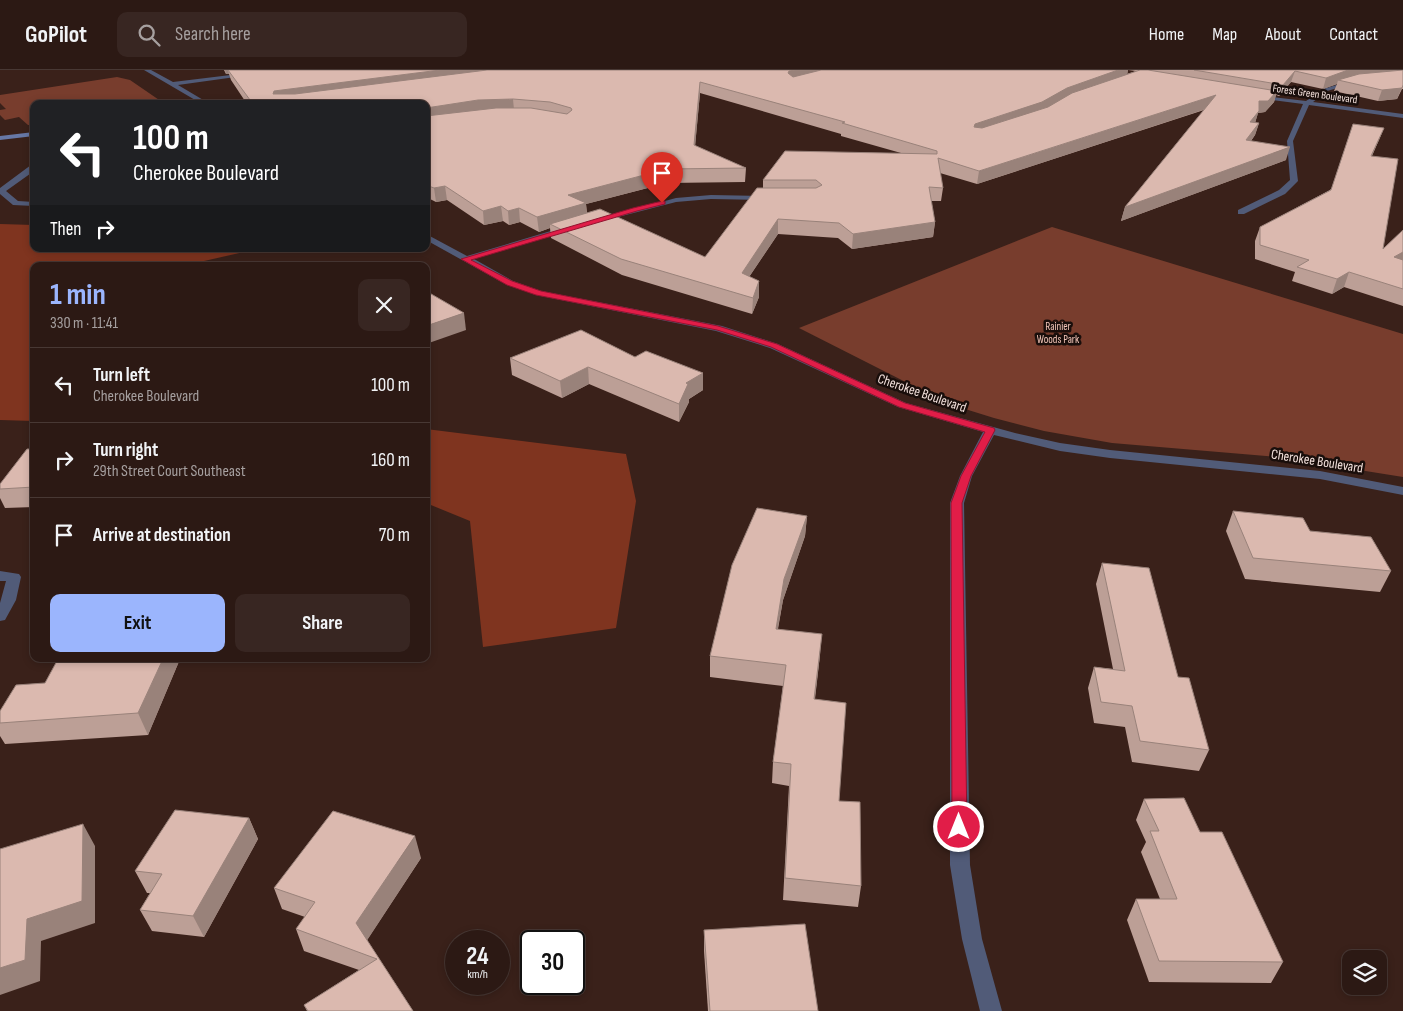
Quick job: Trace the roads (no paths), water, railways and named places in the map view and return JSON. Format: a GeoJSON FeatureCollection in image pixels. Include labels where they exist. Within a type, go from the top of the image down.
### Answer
{"type":"FeatureCollection","features":[{"type":"Feature","properties":{"kind":"main road"},"geometry":{"type":"LineString","coordinates":[[0,138],[30,134]]}},
{"type":"Feature","properties":{"kind":"street"},"geometry":{"type":"LineString","coordinates":[[147,70],[200,100]]}},
{"type":"Feature","properties":{"kind":"street"},"geometry":{"type":"LineString","coordinates":[[171,84],[252,74]]}},
{"type":"Feature","properties":{"kind":"street"},"geometry":{"type":"LineString","coordinates":[[1241,212],[1282,192],[1294,182],[1293,159],[1289,143],[1306,104],[1325,90],[1364,81]]}},
{"type":"Feature","properties":{"kind":"street","name":"Forest Green Boulevard"},"geometry":{"type":"LineString","coordinates":[[1248,95],[1403,116]]}},
{"type":"Feature","properties":{"kind":"street"},"geometry":{"type":"LineString","coordinates":[[30,170],[1,191],[16,203],[30,204]]}},
{"type":"Feature","properties":{"kind":"street"},"geometry":{"type":"LineString","coordinates":[[588,223],[676,200],[711,196],[778,198]]}},
{"type":"Feature","properties":{"kind":"street"},"geometry":{"type":"LineString","coordinates":[[464,259],[579,225]]}},
{"type":"Feature","properties":{"kind":"street","name":"Cherokee Boulevard"},"geometry":{"type":"LineString","coordinates":[[430,238],[510,283],[539,293],[718,328],[774,346],[902,405],[990,430],[1068,448],[1280,470],[1403,491]]}},
{"type":"Feature","properties":{"kind":"street"},"geometry":{"type":"LineString","coordinates":[[990,430],[966,476],[957,503],[960,865],[967,917],[979,974],[991,1011]]}},
{"type":"Feature","properties":{"kind":"street"},"geometry":{"type":"LineString","coordinates":[[0,616],[8,600],[7,576]]}},
{"type":"Feature","properties":{"kind":"park label","name":"Rainier Woods Park"},"geometry":{"type":"Point","coordinates":[1058,332]}}]}
